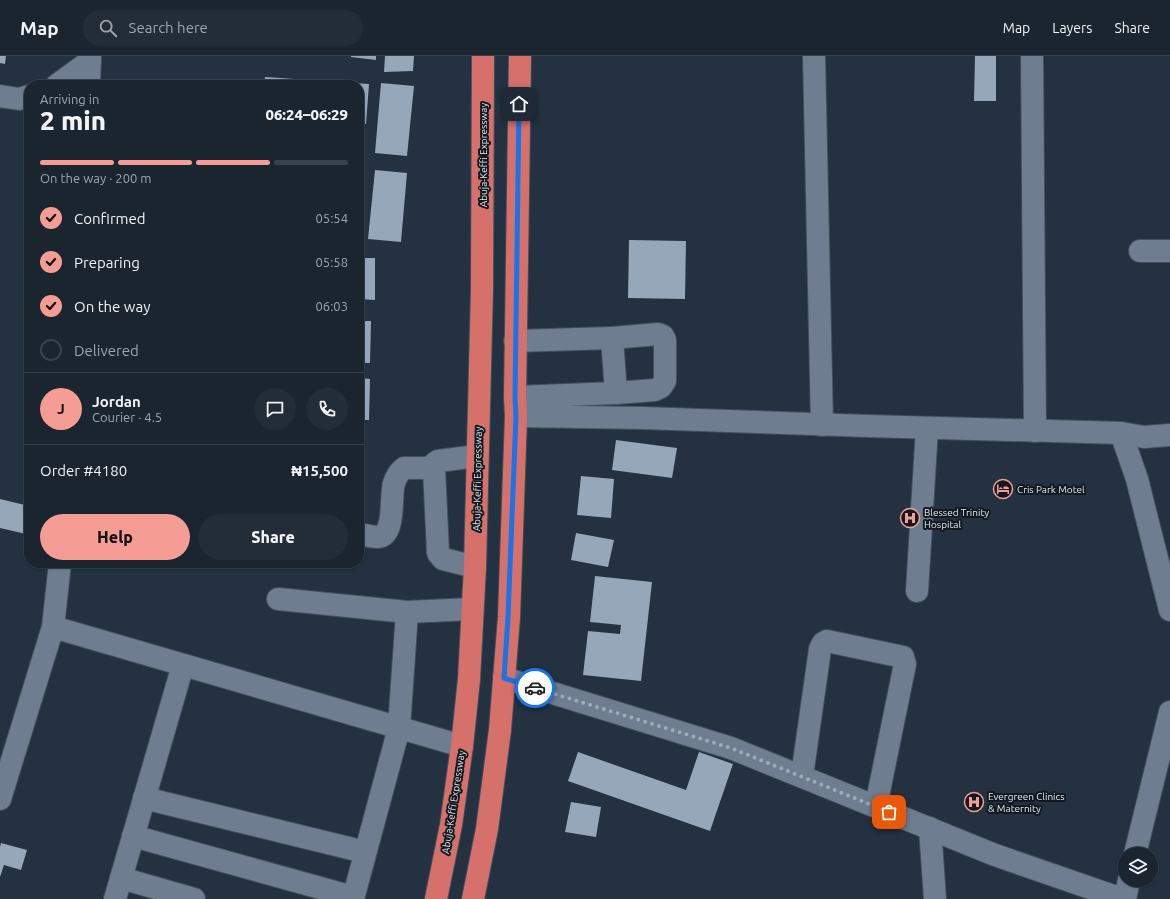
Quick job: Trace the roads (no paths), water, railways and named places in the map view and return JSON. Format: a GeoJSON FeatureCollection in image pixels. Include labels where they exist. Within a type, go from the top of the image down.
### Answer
{"type":"FeatureCollection","features":[{"type":"Feature","properties":{"kind":"highway","name":"Abuja-Keffi Expressway"},"geometry":{"type":"LineString","coordinates":[[436,899],[451,826],[469,679],[475,567],[482,288],[483,56]]}},
{"type":"Feature","properties":{"kind":"highway"},"geometry":{"type":"LineString","coordinates":[[473,899],[487,829],[500,730],[508,617],[515,407],[520,56]]}},
{"type":"Feature","properties":{"kind":"street"},"geometry":{"type":"LineString","coordinates":[[814,56],[822,425]]}},
{"type":"Feature","properties":{"kind":"street"},"geometry":{"type":"LineString","coordinates":[[1032,56],[1035,431]]}},
{"type":"Feature","properties":{"kind":"street"},"geometry":{"type":"LineString","coordinates":[[63,80],[90,59]]}},
{"type":"Feature","properties":{"kind":"street"},"geometry":{"type":"LineString","coordinates":[[89,80],[90,59]]}},
{"type":"Feature","properties":{"kind":"street"},"geometry":{"type":"LineString","coordinates":[[0,96],[19,99],[24,98]]}},
{"type":"Feature","properties":{"kind":"street"},"geometry":{"type":"LineString","coordinates":[[1140,251],[1170,252]]}},
{"type":"Feature","properties":{"kind":"street"},"geometry":{"type":"LineString","coordinates":[[515,341],[612,338],[658,334],[663,336],[666,340],[665,381],[662,387],[655,390],[616,393],[515,407]]}},
{"type":"Feature","properties":{"kind":"street"},"geometry":{"type":"LineString","coordinates":[[612,338],[616,393]]}},
{"type":"Feature","properties":{"kind":"street"},"geometry":{"type":"LineString","coordinates":[[515,407],[643,418],[822,425],[1121,433],[1144,437],[1170,434]]}},
{"type":"Feature","properties":{"kind":"street"},"geometry":{"type":"LineString","coordinates":[[917,591],[926,428]]}},
{"type":"Feature","properties":{"kind":"street"},"geometry":{"type":"LineString","coordinates":[[1121,433],[1137,479],[1170,610]]}},
{"type":"Feature","properties":{"kind":"street"},"geometry":{"type":"LineString","coordinates":[[475,567],[443,559],[438,554],[434,468],[435,463],[438,461],[477,456]]}},
{"type":"Feature","properties":{"kind":"street"},"geometry":{"type":"LineString","coordinates":[[364,535],[378,537],[385,534],[390,526],[394,484],[398,474],[404,468],[434,468]]}},
{"type":"Feature","properties":{"kind":"street"},"geometry":{"type":"LineString","coordinates":[[0,799],[53,627],[59,568]]}},
{"type":"Feature","properties":{"kind":"street"},"geometry":{"type":"LineString","coordinates":[[278,599],[407,612],[472,609]]}},
{"type":"Feature","properties":{"kind":"street"},"geometry":{"type":"LineString","coordinates":[[133,836],[353,898],[399,728],[407,612]]}},
{"type":"Feature","properties":{"kind":"street"},"geometry":{"type":"LineString","coordinates":[[53,627],[462,746]]}},
{"type":"Feature","properties":{"kind":"street"},"geometry":{"type":"LineString","coordinates":[[802,776],[820,649],[823,643],[827,641],[903,657],[906,664],[876,806]]}},
{"type":"Feature","properties":{"kind":"street"},"geometry":{"type":"LineString","coordinates":[[115,899],[183,665]]}},
{"type":"Feature","properties":{"kind":"street"},"geometry":{"type":"LineString","coordinates":[[504,678],[731,748],[995,854],[1123,899],[1127,887]]}},
{"type":"Feature","properties":{"kind":"street"},"geometry":{"type":"LineString","coordinates":[[1138,847],[1170,712]]}},
{"type":"Feature","properties":{"kind":"street"},"geometry":{"type":"LineString","coordinates":[[144,798],[365,852]]}},
{"type":"Feature","properties":{"kind":"street"},"geometry":{"type":"LineString","coordinates":[[930,828],[935,899]]}},
{"type":"Feature","properties":{"kind":"street"},"geometry":{"type":"LineString","coordinates":[[121,878],[194,899]]}},
{"type":"Feature","properties":{"kind":"place","name":"Cris Park Motel"},"geometry":{"type":"Point","coordinates":[1003,489]}},
{"type":"Feature","properties":{"kind":"place","name":"Blessed Trinity Hospital"},"geometry":{"type":"Point","coordinates":[910,518]}},
{"type":"Feature","properties":{"kind":"place","name":"Evergreen Clinics & Maternity"},"geometry":{"type":"Point","coordinates":[974,802]}}]}
